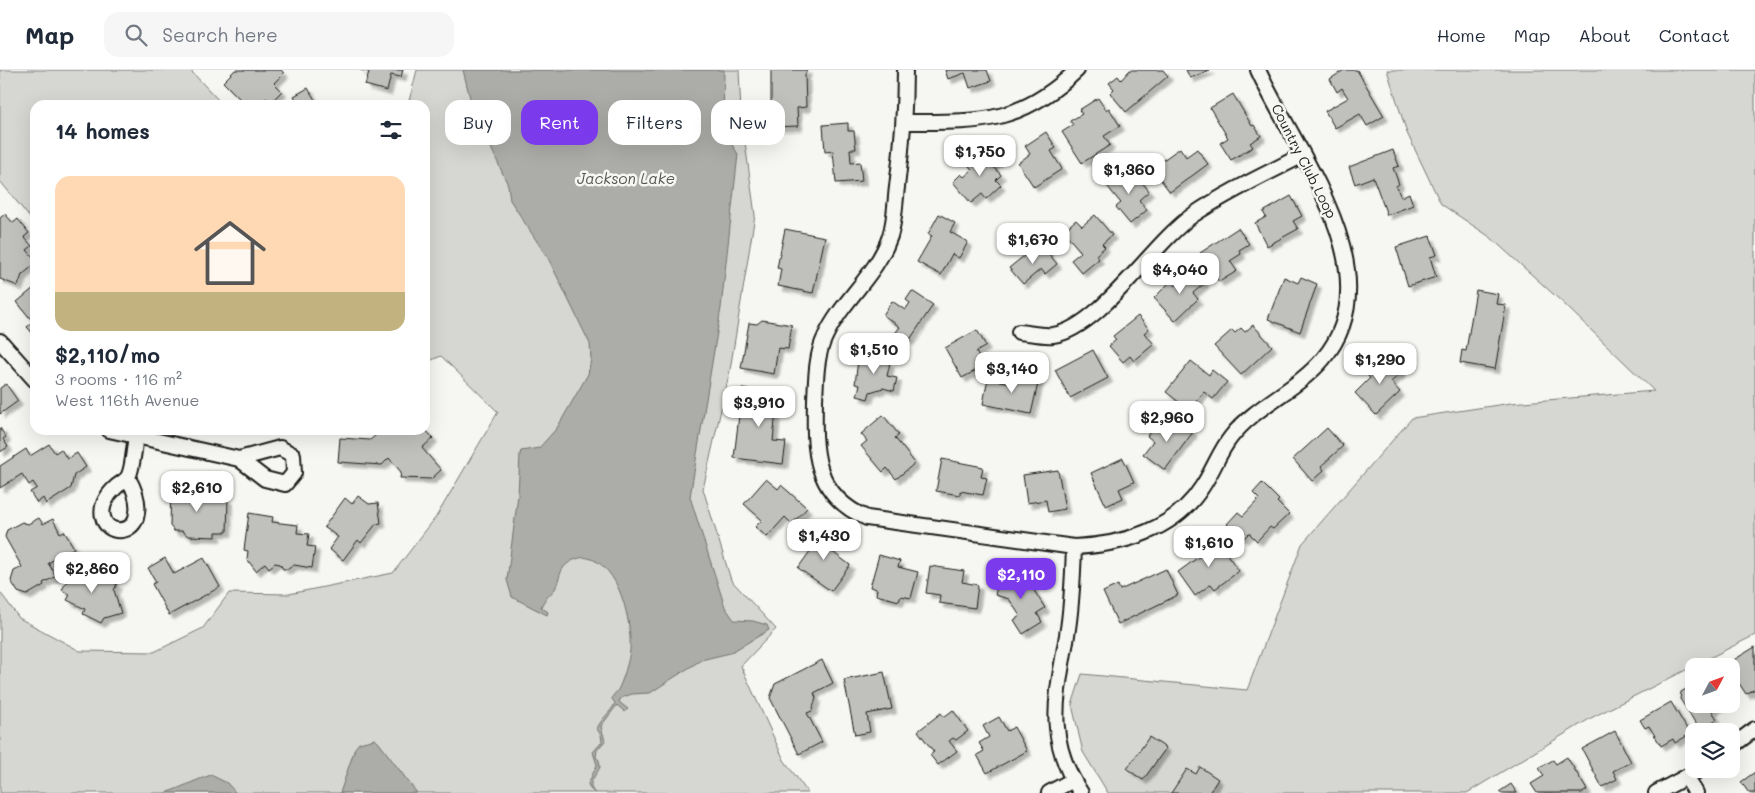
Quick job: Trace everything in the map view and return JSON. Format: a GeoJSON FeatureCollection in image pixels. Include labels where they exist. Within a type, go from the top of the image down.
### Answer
{"type":"FeatureCollection","features":[{"type":"Feature","properties":{"kind":"street","name":"Country Club Loop"},"geometry":{"type":"LineString","coordinates":[[905,70],[904,122],[890,236],[882,256],[833,322],[824,338],[818,364],[814,434],[818,467],[838,499],[867,518],[1074,547],[1093,546],[1134,538],[1176,514],[1198,492],[1222,450],[1239,428],[1314,368],[1331,350],[1338,337],[1346,310],[1347,269],[1333,215],[1258,70]]}},
{"type":"Feature","properties":{"kind":"street"},"geometry":{"type":"LineString","coordinates":[[904,122],[966,122],[985,120],[1012,113],[1050,94],[1077,70]]}},
{"type":"Feature","properties":{"kind":"street"},"geometry":{"type":"LineString","coordinates":[[1019,332],[1054,335],[1070,328],[1111,298],[1153,251],[1192,216],[1224,196],[1303,156]]}},
{"type":"Feature","properties":{"kind":"street"},"geometry":{"type":"LineString","coordinates":[[0,341],[30,374]]}},
{"type":"Feature","properties":{"kind":"street"},"geometry":{"type":"LineString","coordinates":[[132,435],[239,459]]}},
{"type":"Feature","properties":{"kind":"street"},"geometry":{"type":"LineString","coordinates":[[128,478],[136,436]]}},
{"type":"Feature","properties":{"kind":"street"},"geometry":{"type":"LineString","coordinates":[[1074,547],[1071,610],[1055,704],[1058,741],[1063,759],[1081,793]]}},
{"type":"Feature","properties":{"kind":"street"},"geometry":{"type":"LineString","coordinates":[[1740,740],[1755,729]]}},
{"type":"Feature","properties":{"kind":"street"},"geometry":{"type":"LineString","coordinates":[[1656,793],[1685,778]]}},
{"type":"Feature","properties":{"kind":"street"},"geometry":{"type":"LineString","coordinates":[[1687,778],[1696,793]]}},
{"type":"Feature","properties":{"kind":"street"},"geometry":{"type":"LineString","coordinates":[[1049,793],[1073,780]]}},
{"type":"Feature","properties":{"kind":"shaded area"},"geometry":{"type":"Polygon","coordinates":[[[0,70],[190,70],[218,100],[30,100],[30,218],[0,181],[0,70]]]}},
{"type":"Feature","properties":{"kind":"shaded area"},"geometry":{"type":"Polygon","coordinates":[[[417,70],[739,70],[740,100],[711,100],[711,145],[745,145],[755,215],[730,370],[703,489],[731,580],[776,629],[741,666],[784,760],[808,793],[0,793],[0,592],[19,618],[80,651],[154,652],[203,628],[229,593],[289,594],[393,573],[436,517],[498,412],[441,356],[430,361],[430,100],[409,100],[417,70]]]}},
{"type":"Feature","properties":{"kind":"shaded area"},"geometry":{"type":"Polygon","coordinates":[[[1387,70],[1755,70],[1755,635],[1710,658],[1685,658],[1685,670],[1591,718],[1467,793],[1108,793],[1083,752],[1072,705],[1082,674],[1247,690],[1302,544],[1412,418],[1511,403],[1654,391],[1562,302],[1490,237],[1441,204],[1407,133],[1387,70]]]}},
{"type":"Feature","properties":{"kind":"water","name":"Jackson Lake"},"geometry":{"type":"Polygon","coordinates":[[[463,70],[724,70],[724,100],[711,100],[711,145],[732,145],[738,154],[721,308],[690,497],[725,607],[734,620],[753,621],[767,625],[769,630],[730,653],[701,660],[650,693],[632,694],[621,698],[619,702],[628,709],[625,712],[617,705],[601,726],[605,741],[597,750],[596,757],[599,760],[600,767],[591,783],[595,793],[588,784],[597,765],[593,752],[602,742],[601,735],[597,729],[615,703],[612,697],[622,681],[630,650],[629,624],[621,596],[608,571],[599,563],[588,558],[578,558],[562,569],[555,589],[545,599],[541,607],[548,612],[547,615],[512,597],[507,580],[518,495],[521,451],[539,448],[557,428],[588,374],[591,359],[590,344],[549,260],[510,200],[508,185],[490,145],[511,145],[511,100],[470,100],[463,70]]]}},
{"type":"Feature","properties":{"kind":"water"},"geometry":{"type":"Polygon","coordinates":[[[375,739],[417,793],[340,793],[355,748],[359,743],[375,739]]]}},
{"type":"Feature","properties":{"kind":"water"},"geometry":{"type":"Polygon","coordinates":[[[211,775],[227,783],[236,793],[165,793],[199,779],[211,775]]]}},
{"type":"Feature","properties":{"kind":"building"},"geometry":{"type":"Polygon","coordinates":[[[235,70],[281,70],[284,73],[274,83],[282,91],[273,100],[266,98],[264,100],[241,100],[223,82],[235,70]]]}},
{"type":"Feature","properties":{"kind":"building"},"geometry":{"type":"Polygon","coordinates":[[[360,70],[403,70],[401,77],[391,75],[387,91],[365,85],[369,72],[360,70]]]}},
{"type":"Feature","properties":{"kind":"building"},"geometry":{"type":"Polygon","coordinates":[[[771,70],[807,70],[805,75],[806,107],[797,108],[798,126],[785,126],[785,100],[771,100],[771,70]]]}},
{"type":"Feature","properties":{"kind":"building"},"geometry":{"type":"Polygon","coordinates":[[[945,70],[987,70],[991,81],[970,88],[965,73],[948,79],[945,70]]]}},
{"type":"Feature","properties":{"kind":"building"},"geometry":{"type":"Polygon","coordinates":[[[1130,70],[1163,70],[1168,76],[1126,112],[1110,93],[1114,89],[1109,83],[1118,76],[1121,80],[1130,70]]]}},
{"type":"Feature","properties":{"kind":"building"},"geometry":{"type":"Polygon","coordinates":[[[1186,70],[1210,70],[1190,78],[1186,70]]]}},
{"type":"Feature","properties":{"kind":"building"},"geometry":{"type":"Polygon","coordinates":[[[1344,70],[1357,70],[1384,116],[1367,126],[1360,114],[1335,128],[1325,111],[1348,98],[1342,88],[1337,92],[1330,79],[1344,70]]]}},
{"type":"Feature","properties":{"kind":"building"},"geometry":{"type":"Polygon","coordinates":[[[308,88],[315,100],[296,100],[294,96],[308,88]]]}},
{"type":"Feature","properties":{"kind":"building"},"geometry":{"type":"Polygon","coordinates":[[[1233,94],[1252,126],[1254,125],[1261,136],[1250,143],[1253,147],[1231,160],[1220,143],[1228,138],[1210,108],[1233,94]]]}},
{"type":"Feature","properties":{"kind":"building"},"geometry":{"type":"Polygon","coordinates":[[[1098,98],[1106,110],[1109,108],[1120,126],[1104,136],[1110,145],[1082,163],[1062,132],[1073,125],[1070,121],[1082,114],[1079,110],[1098,98]]]}},
{"type":"Feature","properties":{"kind":"building"},"geometry":{"type":"Polygon","coordinates":[[[848,123],[848,131],[854,131],[856,149],[850,149],[851,163],[860,162],[862,181],[836,183],[833,151],[825,152],[823,125],[848,123]]]}},
{"type":"Feature","properties":{"kind":"building"},"geometry":{"type":"Polygon","coordinates":[[[1046,132],[1056,148],[1051,151],[1062,169],[1034,187],[1018,163],[1030,154],[1025,146],[1046,132]]]}},
{"type":"Feature","properties":{"kind":"building"},"geometry":{"type":"Polygon","coordinates":[[[986,147],[998,161],[993,166],[1001,175],[996,180],[1001,185],[986,199],[982,194],[971,203],[953,182],[961,174],[964,177],[972,170],[967,163],[986,147]]]}},
{"type":"Feature","properties":{"kind":"building"},"geometry":{"type":"Polygon","coordinates":[[[1180,148],[1186,157],[1197,149],[1208,164],[1170,192],[1152,168],[1180,148]]]}},
{"type":"Feature","properties":{"kind":"building"},"geometry":{"type":"Polygon","coordinates":[[[1393,150],[1399,166],[1393,168],[1399,184],[1396,186],[1401,197],[1409,193],[1413,205],[1387,215],[1373,177],[1355,184],[1349,167],[1393,150]]]}},
{"type":"Feature","properties":{"kind":"building"},"geometry":{"type":"Polygon","coordinates":[[[1130,167],[1149,191],[1139,200],[1147,210],[1130,224],[1116,207],[1121,203],[1107,186],[1130,167]]]}},
{"type":"Feature","properties":{"kind":"building"},"geometry":{"type":"Polygon","coordinates":[[[1291,196],[1302,216],[1293,221],[1298,229],[1267,246],[1255,223],[1266,217],[1263,212],[1291,196]]]}},
{"type":"Feature","properties":{"kind":"building"},"geometry":{"type":"Polygon","coordinates":[[[5,214],[13,223],[18,219],[29,233],[24,237],[30,244],[30,248],[27,250],[30,253],[30,268],[22,275],[18,286],[0,279],[0,218],[5,214]]]}},
{"type":"Feature","properties":{"kind":"building"},"geometry":{"type":"Polygon","coordinates":[[[939,214],[955,223],[950,232],[968,242],[959,258],[952,254],[941,275],[917,262],[932,236],[928,234],[939,214]]]}},
{"type":"Feature","properties":{"kind":"building"},"geometry":{"type":"Polygon","coordinates":[[[1095,215],[1112,235],[1102,244],[1105,247],[1096,255],[1099,259],[1082,273],[1071,260],[1081,252],[1063,231],[1076,220],[1082,226],[1095,215]]]}},
{"type":"Feature","properties":{"kind":"building"},"geometry":{"type":"Polygon","coordinates":[[[1238,228],[1249,244],[1239,250],[1241,254],[1230,261],[1237,271],[1219,282],[1200,253],[1238,228]]]}},
{"type":"Feature","properties":{"kind":"building"},"geometry":{"type":"Polygon","coordinates":[[[785,229],[825,237],[813,293],[778,286],[781,269],[777,268],[785,229]]]}},
{"type":"Feature","properties":{"kind":"building"},"geometry":{"type":"Polygon","coordinates":[[[1430,236],[1437,255],[1430,257],[1436,277],[1408,286],[1396,247],[1430,236]]]}},
{"type":"Feature","properties":{"kind":"building"},"geometry":{"type":"Polygon","coordinates":[[[1035,247],[1041,254],[1046,250],[1057,264],[1045,274],[1041,269],[1023,284],[1009,268],[1035,247]]]}},
{"type":"Feature","properties":{"kind":"building"},"geometry":{"type":"Polygon","coordinates":[[[1192,270],[1205,283],[1193,293],[1198,299],[1175,321],[1154,298],[1171,281],[1175,286],[1192,270]]]}},
{"type":"Feature","properties":{"kind":"building"},"geometry":{"type":"Polygon","coordinates":[[[1284,277],[1298,283],[1301,277],[1317,284],[1300,332],[1268,319],[1284,277]]]}},
{"type":"Feature","properties":{"kind":"building"},"geometry":{"type":"Polygon","coordinates":[[[1476,290],[1498,294],[1496,304],[1506,305],[1495,369],[1460,363],[1462,350],[1466,351],[1476,290]]]}},
{"type":"Feature","properties":{"kind":"building"},"geometry":{"type":"Polygon","coordinates":[[[30,291],[30,318],[17,302],[30,291]]]}},
{"type":"Feature","properties":{"kind":"building"},"geometry":{"type":"Polygon","coordinates":[[[912,291],[933,305],[909,341],[896,332],[900,327],[883,315],[892,301],[905,310],[910,303],[906,300],[912,291]]]}},
{"type":"Feature","properties":{"kind":"building"},"geometry":{"type":"Polygon","coordinates":[[[1138,316],[1149,329],[1144,333],[1154,344],[1134,361],[1130,356],[1123,362],[1109,346],[1116,340],[1113,336],[1138,316]]]}},
{"type":"Feature","properties":{"kind":"building"},"geometry":{"type":"Polygon","coordinates":[[[762,320],[792,325],[788,349],[778,348],[774,374],[741,368],[749,323],[757,324],[762,320]]]}},
{"type":"Feature","properties":{"kind":"building"},"geometry":{"type":"Polygon","coordinates":[[[1253,325],[1272,346],[1241,375],[1214,346],[1232,330],[1235,333],[1241,328],[1245,332],[1253,325]]]}},
{"type":"Feature","properties":{"kind":"building"},"geometry":{"type":"Polygon","coordinates":[[[977,330],[986,346],[976,352],[984,366],[962,378],[945,348],[977,330]]]}},
{"type":"Feature","properties":{"kind":"building"},"geometry":{"type":"Polygon","coordinates":[[[881,349],[885,362],[890,363],[887,376],[897,378],[894,391],[883,388],[870,392],[868,399],[857,396],[860,385],[855,384],[858,360],[865,359],[866,354],[881,349]]]}},
{"type":"Feature","properties":{"kind":"building"},"geometry":{"type":"Polygon","coordinates":[[[1093,350],[1108,378],[1070,398],[1055,370],[1093,350]]]}},
{"type":"Feature","properties":{"kind":"building"},"geometry":{"type":"Polygon","coordinates":[[[1385,354],[1402,372],[1391,382],[1400,392],[1376,415],[1355,393],[1370,378],[1365,373],[1385,354]]]}},
{"type":"Feature","properties":{"kind":"building"},"geometry":{"type":"Polygon","coordinates":[[[1191,361],[1209,375],[1212,370],[1227,382],[1213,399],[1204,392],[1189,410],[1166,392],[1191,361]]]}},
{"type":"Feature","properties":{"kind":"building"},"geometry":{"type":"Polygon","coordinates":[[[1017,374],[1039,379],[1031,414],[983,404],[988,378],[1015,384],[1017,374]]]}},
{"type":"Feature","properties":{"kind":"building"},"geometry":{"type":"Polygon","coordinates":[[[6,384],[18,401],[0,414],[0,388],[6,384]]]}},
{"type":"Feature","properties":{"kind":"building"},"geometry":{"type":"Polygon","coordinates":[[[742,389],[783,395],[781,412],[776,411],[773,441],[786,442],[783,464],[734,458],[742,389]]]}},
{"type":"Feature","properties":{"kind":"building"},"geometry":{"type":"Polygon","coordinates":[[[883,415],[899,435],[895,438],[915,463],[896,479],[887,468],[883,472],[861,446],[867,441],[861,434],[883,415]]]}},
{"type":"Feature","properties":{"kind":"building"},"geometry":{"type":"Polygon","coordinates":[[[1173,417],[1193,432],[1165,470],[1143,454],[1153,441],[1147,436],[1154,426],[1162,432],[1173,417]]]}},
{"type":"Feature","properties":{"kind":"building"},"geometry":{"type":"Polygon","coordinates":[[[0,428],[6,437],[3,439],[8,447],[0,452],[0,428]]]}},
{"type":"Feature","properties":{"kind":"building"},"geometry":{"type":"Polygon","coordinates":[[[1327,428],[1343,446],[1321,466],[1324,470],[1312,481],[1293,459],[1327,428]]]}},
{"type":"Feature","properties":{"kind":"building"},"geometry":{"type":"Polygon","coordinates":[[[376,435],[430,435],[433,438],[422,448],[441,470],[431,479],[400,478],[401,472],[389,458],[382,465],[338,462],[340,438],[370,440],[376,435]]]}},
{"type":"Feature","properties":{"kind":"building"},"geometry":{"type":"Polygon","coordinates":[[[49,444],[55,453],[61,449],[67,459],[77,453],[86,467],[74,475],[71,488],[46,504],[43,498],[37,503],[30,492],[37,488],[33,482],[29,485],[22,474],[0,488],[0,466],[26,449],[30,456],[49,444]]]}},
{"type":"Feature","properties":{"kind":"building"},"geometry":{"type":"Polygon","coordinates":[[[1123,458],[1134,482],[1119,489],[1123,498],[1106,506],[1091,473],[1123,458]]]}},
{"type":"Feature","properties":{"kind":"building"},"geometry":{"type":"Polygon","coordinates":[[[942,459],[983,467],[981,477],[987,478],[983,495],[960,491],[960,495],[936,491],[942,459]]]}},
{"type":"Feature","properties":{"kind":"building"},"geometry":{"type":"Polygon","coordinates":[[[1058,470],[1065,509],[1048,512],[1046,500],[1027,503],[1023,475],[1058,470]]]}},
{"type":"Feature","properties":{"kind":"building"},"geometry":{"type":"Polygon","coordinates":[[[766,479],[778,489],[781,485],[807,508],[792,524],[785,517],[767,537],[755,527],[762,520],[744,504],[766,479]]]}},
{"type":"Feature","properties":{"kind":"building"},"geometry":{"type":"Polygon","coordinates":[[[171,482],[192,483],[192,498],[228,499],[227,532],[216,532],[216,537],[188,536],[182,531],[174,531],[170,526],[171,482]]]}},
{"type":"Feature","properties":{"kind":"building"},"geometry":{"type":"Polygon","coordinates":[[[1262,483],[1279,500],[1277,502],[1289,514],[1273,529],[1270,527],[1257,541],[1249,533],[1243,539],[1227,524],[1238,512],[1243,516],[1259,499],[1253,493],[1262,483]]]}},
{"type":"Feature","properties":{"kind":"building"},"geometry":{"type":"Polygon","coordinates":[[[358,496],[369,504],[378,503],[381,523],[376,524],[361,543],[358,540],[343,560],[329,549],[338,537],[324,527],[345,498],[352,504],[358,496]]]}},
{"type":"Feature","properties":{"kind":"building"},"geometry":{"type":"Polygon","coordinates":[[[249,513],[273,517],[272,522],[298,525],[297,533],[309,534],[307,546],[315,547],[312,568],[294,565],[288,569],[283,569],[280,564],[275,563],[269,568],[265,563],[256,571],[247,559],[248,551],[244,550],[249,513]]]}},
{"type":"Feature","properties":{"kind":"building"},"geometry":{"type":"Polygon","coordinates":[[[39,518],[43,524],[53,519],[60,533],[64,531],[74,548],[48,563],[56,576],[27,595],[18,592],[11,581],[14,571],[22,567],[5,537],[7,530],[22,522],[28,524],[39,518]]]}},
{"type":"Feature","properties":{"kind":"building"},"geometry":{"type":"Polygon","coordinates":[[[818,528],[836,542],[830,550],[850,565],[831,591],[798,568],[813,547],[807,543],[818,528]]]}},
{"type":"Feature","properties":{"kind":"building"},"geometry":{"type":"Polygon","coordinates":[[[1213,535],[1239,571],[1215,589],[1211,584],[1195,596],[1178,572],[1204,553],[1198,545],[1213,535]]]}},
{"type":"Feature","properties":{"kind":"building"},"geometry":{"type":"Polygon","coordinates":[[[879,555],[900,561],[898,567],[918,572],[911,598],[901,596],[899,601],[876,595],[877,589],[870,587],[879,555]]]}},
{"type":"Feature","properties":{"kind":"building"},"geometry":{"type":"Polygon","coordinates":[[[165,558],[174,574],[204,558],[220,587],[169,615],[152,584],[156,582],[148,568],[165,558]]]}},
{"type":"Feature","properties":{"kind":"building"},"geometry":{"type":"Polygon","coordinates":[[[76,563],[117,584],[114,590],[121,613],[104,618],[101,623],[83,614],[85,609],[67,600],[70,595],[62,590],[76,563]]]}},
{"type":"Feature","properties":{"kind":"building"},"geometry":{"type":"Polygon","coordinates":[[[930,566],[964,571],[962,582],[978,585],[975,608],[939,603],[940,595],[926,593],[930,566]]]}},
{"type":"Feature","properties":{"kind":"building"},"geometry":{"type":"Polygon","coordinates":[[[1166,569],[1178,595],[1118,624],[1103,592],[1118,585],[1120,590],[1166,569]]]}},
{"type":"Feature","properties":{"kind":"building"},"geometry":{"type":"Polygon","coordinates":[[[1000,573],[1027,579],[1045,608],[1037,613],[1042,622],[1023,634],[1014,620],[1020,616],[1009,599],[995,595],[1000,573]]]}},
{"type":"Feature","properties":{"kind":"building"},"geometry":{"type":"Polygon","coordinates":[[[1755,647],[1755,689],[1746,694],[1740,685],[1740,658],[1737,658],[1755,647]]]}},
{"type":"Feature","properties":{"kind":"building"},"geometry":{"type":"Polygon","coordinates":[[[822,660],[833,683],[814,693],[816,698],[812,711],[807,713],[822,742],[799,754],[770,698],[775,684],[822,660]]]}},
{"type":"Feature","properties":{"kind":"building"},"geometry":{"type":"Polygon","coordinates":[[[884,672],[892,709],[867,714],[870,732],[855,735],[844,680],[884,672]]]}},
{"type":"Feature","properties":{"kind":"building"},"geometry":{"type":"Polygon","coordinates":[[[1685,690],[1685,707],[1680,699],[1681,692],[1685,690]]]}},
{"type":"Feature","properties":{"kind":"building"},"geometry":{"type":"Polygon","coordinates":[[[1671,702],[1685,726],[1685,737],[1675,743],[1673,739],[1661,746],[1649,726],[1645,728],[1640,720],[1671,702]]]}},
{"type":"Feature","properties":{"kind":"building"},"geometry":{"type":"Polygon","coordinates":[[[953,710],[968,731],[956,740],[953,738],[949,741],[957,751],[938,765],[930,755],[934,752],[918,731],[941,713],[944,717],[953,710]]]}},
{"type":"Feature","properties":{"kind":"building"},"geometry":{"type":"Polygon","coordinates":[[[1689,713],[1713,713],[1717,719],[1711,723],[1695,723],[1689,713]]]}},
{"type":"Feature","properties":{"kind":"building"},"geometry":{"type":"Polygon","coordinates":[[[999,717],[1007,731],[1014,727],[1027,751],[987,773],[977,755],[984,751],[979,743],[989,737],[983,726],[999,717]]]}},
{"type":"Feature","properties":{"kind":"building"},"geometry":{"type":"Polygon","coordinates":[[[1615,731],[1631,762],[1613,771],[1617,779],[1602,787],[1582,749],[1615,731]]]}},
{"type":"Feature","properties":{"kind":"building"},"geometry":{"type":"Polygon","coordinates":[[[1149,737],[1166,748],[1143,780],[1127,769],[1149,737]]]}},
{"type":"Feature","properties":{"kind":"building"},"geometry":{"type":"Polygon","coordinates":[[[1567,757],[1587,790],[1582,793],[1537,793],[1531,784],[1544,776],[1539,768],[1553,760],[1556,764],[1567,757]]]}},
{"type":"Feature","properties":{"kind":"building"},"geometry":{"type":"Polygon","coordinates":[[[1200,767],[1218,779],[1209,793],[1171,793],[1187,769],[1196,774],[1200,767]]]}},
{"type":"Feature","properties":{"kind":"building"},"geometry":{"type":"Polygon","coordinates":[[[1755,772],[1755,793],[1749,793],[1741,782],[1755,772]]]}},
{"type":"Feature","properties":{"kind":"building"},"geometry":{"type":"Polygon","coordinates":[[[1511,784],[1517,793],[1499,792],[1511,784]]]}}]}
